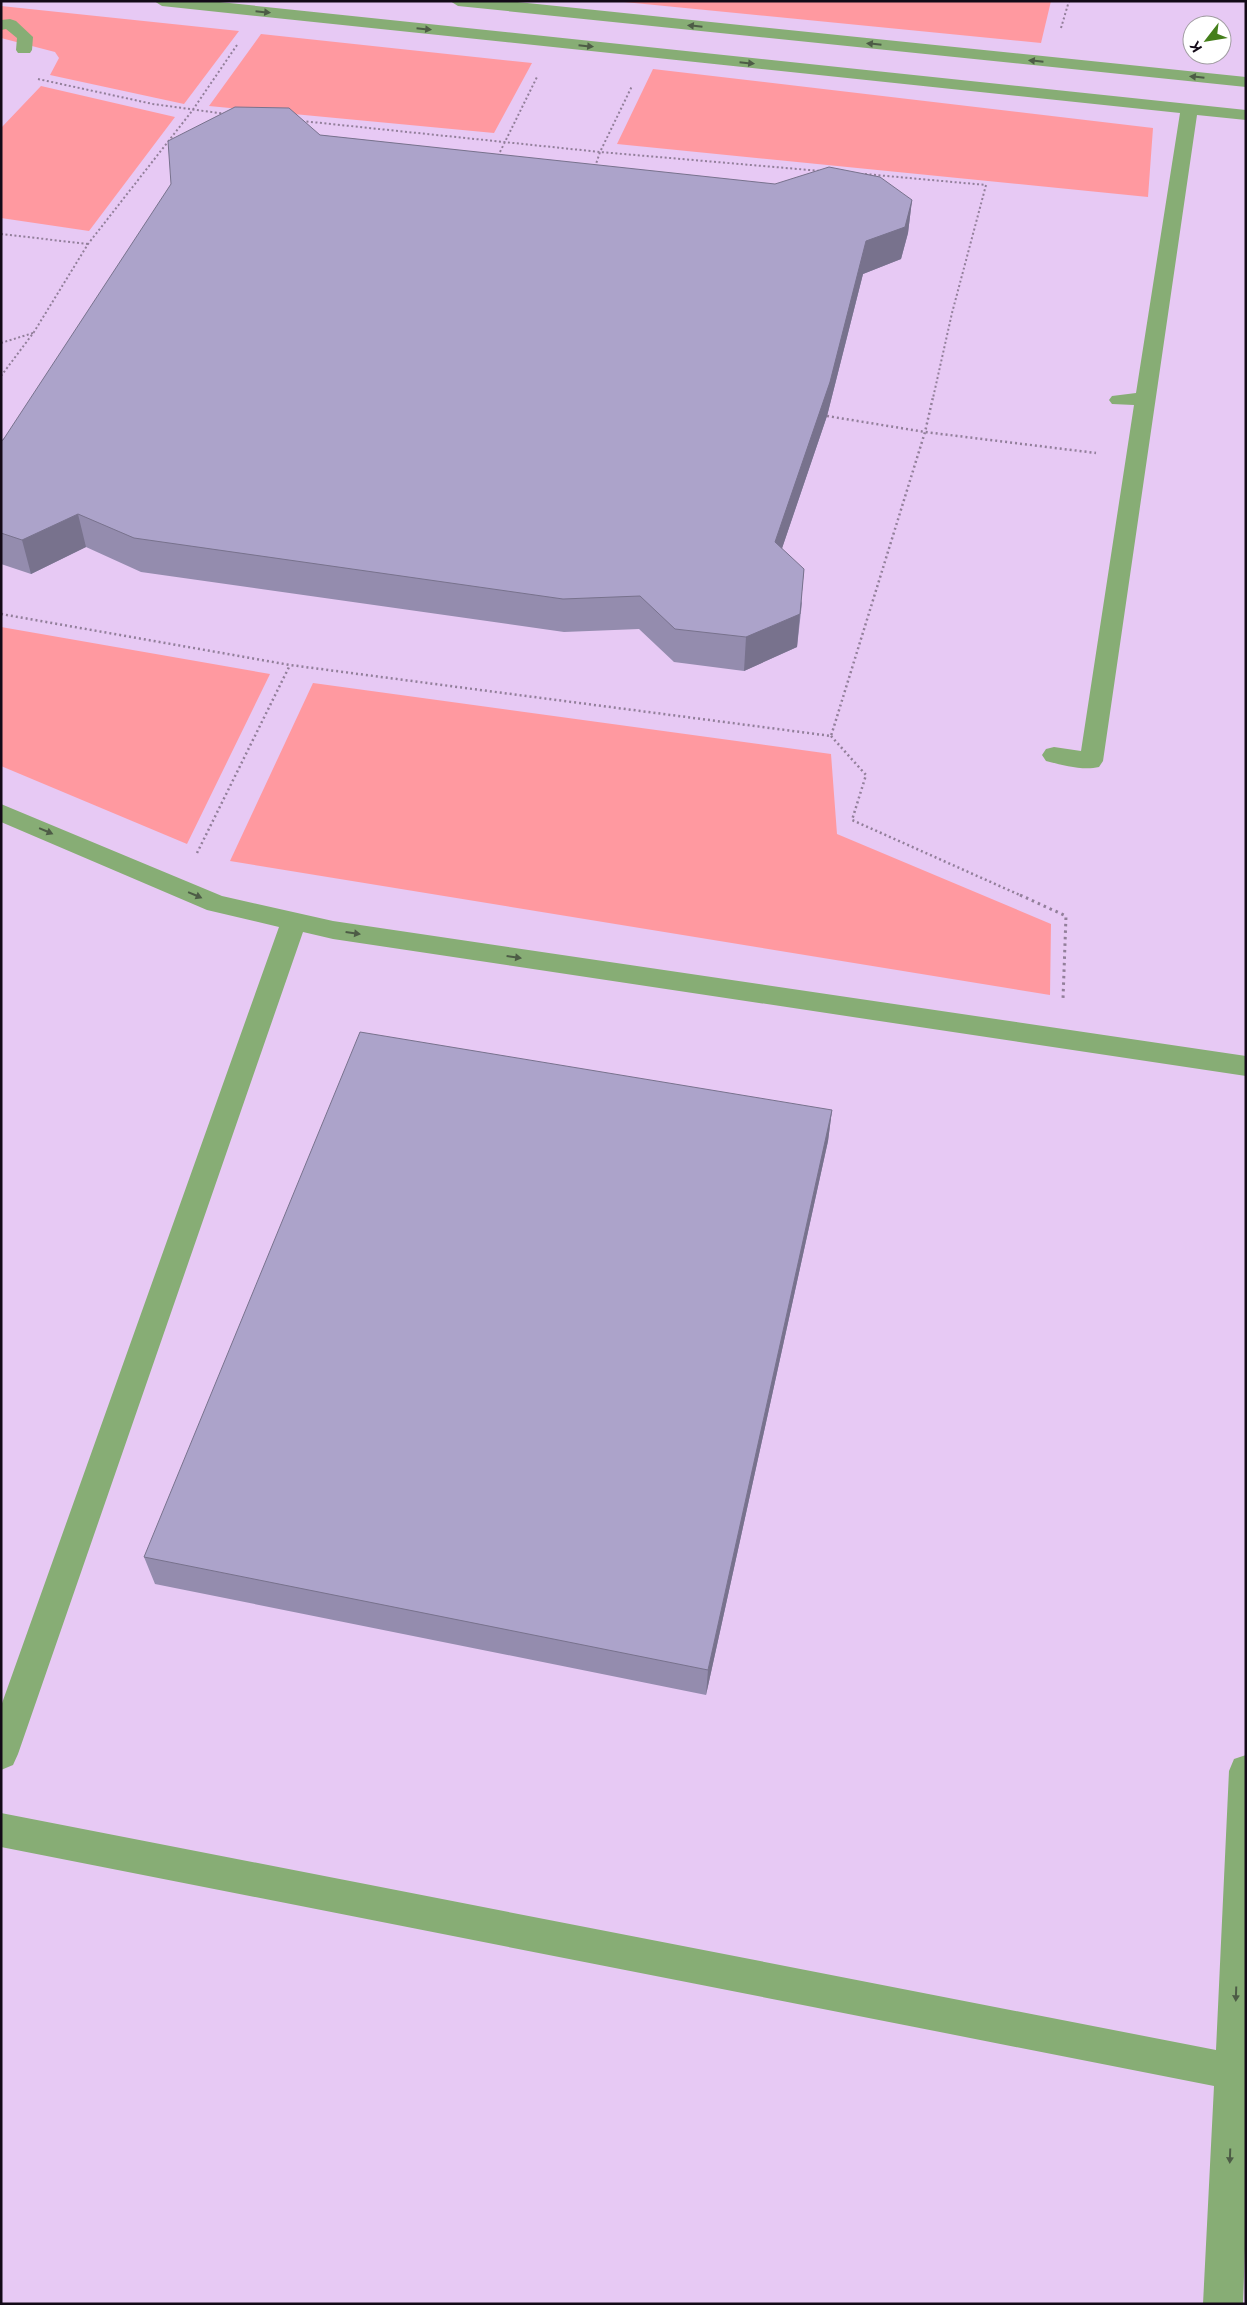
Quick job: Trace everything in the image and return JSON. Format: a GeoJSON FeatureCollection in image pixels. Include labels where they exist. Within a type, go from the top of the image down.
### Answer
{"type":"FeatureCollection","features":[{"type":"Feature","properties":{"kind":"street"},"geometry":{"type":"LineString","coordinates":[[162,1],[1246,115]]}},
{"type":"Feature","properties":{"kind":"street"},"geometry":{"type":"LineString","coordinates":[[458,1],[1246,82]]}},
{"type":"Feature","properties":{"kind":"street"},"geometry":{"type":"LineString","coordinates":[[1,24],[10,24],[25,37],[24,50]]}},
{"type":"Feature","properties":{"kind":"street"},"geometry":{"type":"LineString","coordinates":[[1054,755],[1091,761],[1189,109]]}},
{"type":"Feature","properties":{"kind":"street"},"geometry":{"type":"LineString","coordinates":[[1119,400],[1146,400]]}},
{"type":"Feature","properties":{"kind":"street"},"geometry":{"type":"LineString","coordinates":[[1,812],[216,904],[352,933],[1246,1066]]}},
{"type":"Feature","properties":{"kind":"street"},"geometry":{"type":"LineString","coordinates":[[1,1754],[294,921]]}},
{"type":"Feature","properties":{"kind":"street"},"geometry":{"type":"LineString","coordinates":[[1223,2304],[1240,2073],[1246,1771]]}},
{"type":"Feature","properties":{"kind":"street"},"geometry":{"type":"LineString","coordinates":[[1,1830],[1240,2073]]}},
{"type":"Feature","properties":{"kind":"path"},"geometry":{"type":"LineString","coordinates":[[1,376],[34,332],[88,244],[192,111],[239,43],[265,12]]}},
{"type":"Feature","properties":{"kind":"path"},"geometry":{"type":"LineString","coordinates":[[498,158],[554,42]]}},
{"type":"Feature","properties":{"kind":"path"},"geometry":{"type":"LineString","coordinates":[[595,169],[600,152],[649,52]]}},
{"type":"Feature","properties":{"kind":"path"},"geometry":{"type":"LineString","coordinates":[[34,78],[192,111],[232,114]]}},
{"type":"Feature","properties":{"kind":"path"},"geometry":{"type":"LineString","coordinates":[[300,121],[600,152],[828,171]]}},
{"type":"Feature","properties":{"kind":"path"},"geometry":{"type":"LineString","coordinates":[[831,736],[925,432],[952,313],[986,185],[857,174]]}},
{"type":"Feature","properties":{"kind":"path"},"geometry":{"type":"LineString","coordinates":[[1,234],[88,244]]}},
{"type":"Feature","properties":{"kind":"path"},"geometry":{"type":"LineString","coordinates":[[1,343],[34,332]]}},
{"type":"Feature","properties":{"kind":"path"},"geometry":{"type":"LineString","coordinates":[[827,416],[925,432],[1136,458]]}},
{"type":"Feature","properties":{"kind":"path"},"geometry":{"type":"LineString","coordinates":[[1,614],[290,665],[831,736],[866,775],[852,820],[1066,916],[1062,1038]]}},
{"type":"Feature","properties":{"kind":"path"},"geometry":{"type":"LineString","coordinates":[[180,889],[290,665]]}},
{"type":"Feature","properties":{"kind":"shaded area"},"geometry":{"type":"Polygon","coordinates":[[[1,1],[1246,1],[1246,2304],[1,2304],[1,1]]]}},
{"type":"Feature","properties":{"kind":"shaded area"},"geometry":{"type":"Polygon","coordinates":[[[614,1],[1051,1],[1041,43],[614,1]]]}},
{"type":"Feature","properties":{"kind":"shaded area"},"geometry":{"type":"Polygon","coordinates":[[[1,6],[239,31],[184,104],[50,75],[59,58],[55,52],[1,38],[1,6]]]}},
{"type":"Feature","properties":{"kind":"shaded area"},"geometry":{"type":"Polygon","coordinates":[[[261,34],[532,63],[494,133],[209,106],[261,34]]]}},
{"type":"Feature","properties":{"kind":"shaded area"},"geometry":{"type":"Polygon","coordinates":[[[653,69],[1153,128],[1148,197],[617,144],[653,69]]]}},
{"type":"Feature","properties":{"kind":"shaded area"},"geometry":{"type":"Polygon","coordinates":[[[41,86],[175,117],[89,231],[1,218],[1,128],[41,86]]]}},
{"type":"Feature","properties":{"kind":"shaded area"},"geometry":{"type":"Polygon","coordinates":[[[1,627],[270,674],[187,844],[1,766],[1,627]]]}},
{"type":"Feature","properties":{"kind":"shaded area"},"geometry":{"type":"Polygon","coordinates":[[[313,683],[831,754],[837,834],[1051,924],[1050,995],[230,861],[313,683]]]}},
{"type":"Feature","properties":{"kind":"building"},"geometry":{"type":"Polygon","coordinates":[[[235,107],[289,108],[320,135],[775,184],[829,167],[880,177],[912,200],[905,227],[866,241],[830,382],[775,542],[804,569],[800,614],[746,637],[675,629],[640,596],[563,599],[134,538],[78,514],[22,540],[1,533],[1,441],[171,184],[168,141],[235,107]]]}},
{"type":"Feature","properties":{"kind":"building"},"geometry":{"type":"Polygon","coordinates":[[[360,1032],[832,1110],[708,1670],[144,1557],[360,1032]]]}}]}
